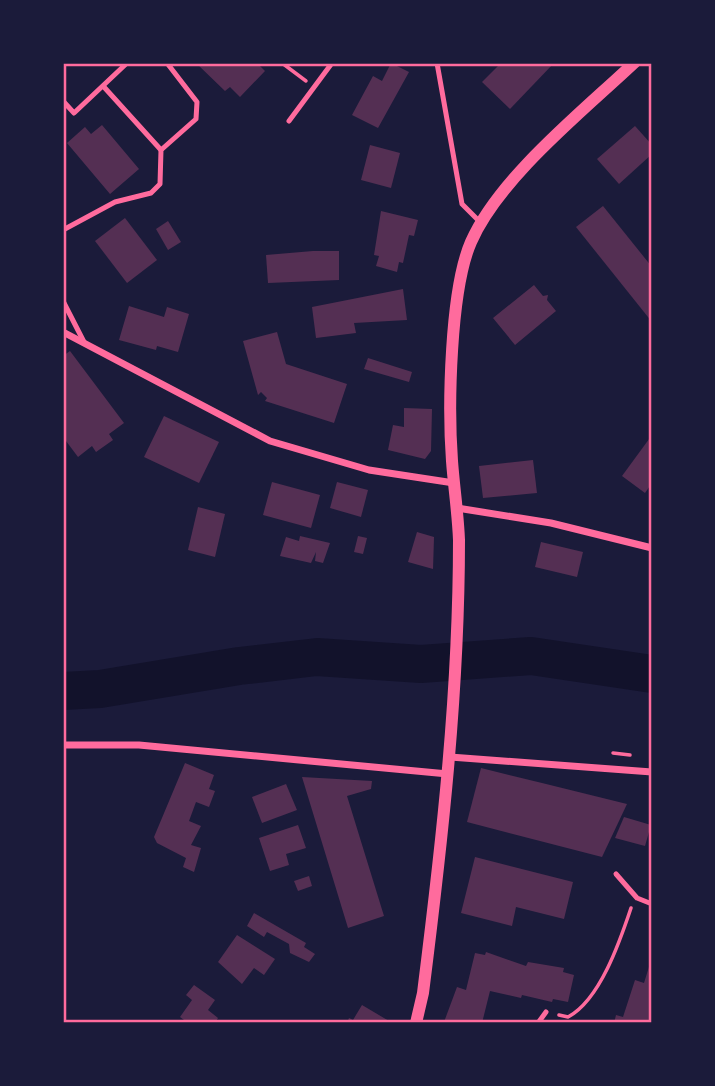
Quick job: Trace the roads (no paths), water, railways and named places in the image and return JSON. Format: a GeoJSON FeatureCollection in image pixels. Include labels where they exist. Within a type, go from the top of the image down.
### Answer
{"type":"FeatureCollection","features":[{"type":"Feature","properties":{"kind":"street"},"geometry":{"type":"LineString","coordinates":[[416,1023],[423,993],[452,736],[458,541],[452,431],[457,296],[463,263],[481,222],[510,185],[634,63]]}},
{"type":"Feature","properties":{"kind":"street"},"geometry":{"type":"LineString","coordinates":[[63,332],[270,441],[369,470],[454,483]]}},
{"type":"Feature","properties":{"kind":"street"},"geometry":{"type":"LineString","coordinates":[[457,508],[551,523],[652,548]]}},
{"type":"Feature","properties":{"kind":"street"},"geometry":{"type":"LineString","coordinates":[[63,744],[139,745],[449,775]]}},
{"type":"Feature","properties":{"kind":"street"},"geometry":{"type":"LineString","coordinates":[[450,757],[652,772]]}},
{"type":"Feature","properties":{"kind":"lane"},"geometry":{"type":"LineString","coordinates":[[63,101],[74,113],[127,63]]}},
{"type":"Feature","properties":{"kind":"lane"},"geometry":{"type":"LineString","coordinates":[[161,150],[196,119],[197,102],[167,63]]}},
{"type":"Feature","properties":{"kind":"lane"},"geometry":{"type":"LineString","coordinates":[[289,121],[332,63]]}},
{"type":"Feature","properties":{"kind":"lane"},"geometry":{"type":"LineString","coordinates":[[437,63],[462,204],[481,222]]}},
{"type":"Feature","properties":{"kind":"lane"},"geometry":{"type":"LineString","coordinates":[[63,230],[115,202],[150,193],[160,184],[161,150],[104,86]]}},
{"type":"Feature","properties":{"kind":"lane"},"geometry":{"type":"LineString","coordinates":[[63,301],[86,345]]}},
{"type":"Feature","properties":{"kind":"lane"},"geometry":{"type":"LineString","coordinates":[[616,874],[637,898],[652,904]]}},
{"type":"Feature","properties":{"kind":"lane"},"geometry":{"type":"LineString","coordinates":[[538,1023],[548,1013]]}},
{"type":"Feature","properties":{"kind":"waterway"},"geometry":{"type":"LineString","coordinates":[[63,691],[100,689],[239,666],[317,657],[421,664],[531,656],[652,674]]}}]}
